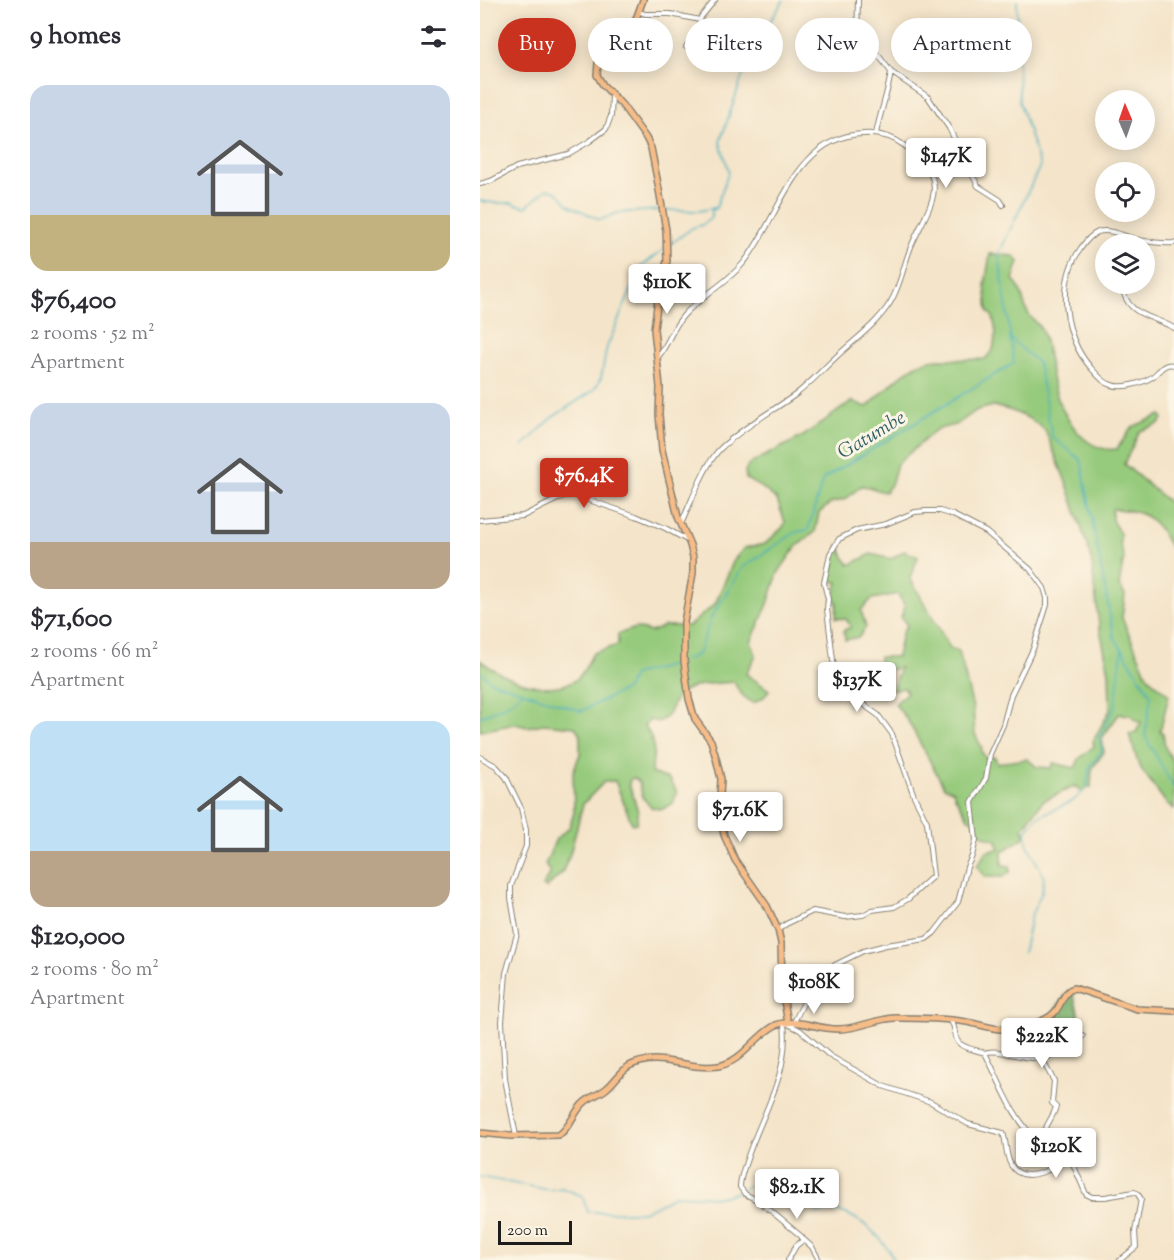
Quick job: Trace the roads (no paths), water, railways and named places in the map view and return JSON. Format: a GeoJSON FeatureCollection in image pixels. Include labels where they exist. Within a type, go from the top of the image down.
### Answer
{"type":"FeatureCollection","features":[{"type":"Feature","properties":{"kind":"main road"},"geometry":{"type":"LineString","coordinates":[[643,0],[640,12],[623,36],[609,48],[598,63],[597,75],[622,105],[649,144],[658,184],[666,230],[667,261],[654,324],[660,387],[661,443],[680,524],[692,551],[694,564],[684,622],[684,661],[690,704],[695,719],[711,741],[716,758],[721,779],[719,812],[724,835],[735,860],[767,906],[778,930],[781,943],[782,998],[788,1024]]}},
{"type":"Feature","properties":{"kind":"main road"},"geometry":{"type":"LineString","coordinates":[[480,1133],[516,1136],[559,1135],[585,1101],[608,1088],[623,1071],[639,1062],[660,1059],[692,1067],[723,1065],[735,1060],[770,1029],[788,1024],[839,1029],[890,1018],[951,1020],[991,1029],[1014,1028],[1048,1018],[1057,1009],[1068,991],[1074,988],[1137,1009],[1174,1011]]}},
{"type":"Feature","properties":{"kind":"street"},"geometry":{"type":"LineString","coordinates":[[702,18],[715,0]]}},
{"type":"Feature","properties":{"kind":"street"},"geometry":{"type":"LineString","coordinates":[[858,0],[857,39],[879,56],[891,72],[928,97],[949,128],[978,186],[1000,200],[1003,205]]}},
{"type":"Feature","properties":{"kind":"street"},"geometry":{"type":"LineString","coordinates":[[640,12],[690,18]]}},
{"type":"Feature","properties":{"kind":"street"},"geometry":{"type":"LineString","coordinates":[[876,134],[879,116],[889,92],[891,72]]}},
{"type":"Feature","properties":{"kind":"street"},"geometry":{"type":"LineString","coordinates":[[480,184],[491,181],[516,167],[568,154],[590,141],[606,129],[611,116],[612,95]]}},
{"type":"Feature","properties":{"kind":"street"},"geometry":{"type":"LineString","coordinates":[[658,357],[683,316],[733,276],[745,261],[757,244],[785,190],[820,150],[839,138],[857,134],[876,134],[900,142],[920,159],[931,174],[935,187],[891,302],[878,319],[798,393],[722,447],[707,470],[680,524]]}},
{"type":"Feature","properties":{"kind":"street"},"geometry":{"type":"LineString","coordinates":[[1096,234],[1100,231],[1123,234]]}},
{"type":"Feature","properties":{"kind":"street"},"geometry":{"type":"LineString","coordinates":[[1095,235],[1078,252],[1067,281],[1066,303],[1069,320],[1083,359],[1104,381],[1113,386],[1130,385],[1146,380],[1164,366],[1174,365]]}},
{"type":"Feature","properties":{"kind":"street"},"geometry":{"type":"LineString","coordinates":[[1155,243],[1174,243]]}},
{"type":"Feature","properties":{"kind":"street"},"geometry":{"type":"LineString","coordinates":[[1124,294],[1137,313],[1174,328]]}},
{"type":"Feature","properties":{"kind":"street"},"geometry":{"type":"LineString","coordinates":[[480,520],[524,516],[564,496],[574,495],[636,516],[688,540]]}},
{"type":"Feature","properties":{"kind":"street"},"geometry":{"type":"LineString","coordinates":[[778,930],[813,911],[845,917],[894,907],[908,900],[933,876],[927,822],[914,796],[892,734],[878,715],[868,708],[840,678],[834,668],[827,609],[828,599],[824,583],[830,554],[844,535],[886,524],[915,512],[940,511],[953,515],[986,532],[1022,562],[1041,583],[1048,602],[1032,649],[1011,695],[1003,725],[989,760],[986,778],[972,802],[976,840],[960,898],[934,933],[926,939],[863,951],[831,967],[812,986],[788,1024],[784,1060],[777,1086],[762,1118],[740,1182],[742,1191],[764,1205],[812,1247],[819,1260]]}},
{"type":"Feature","properties":{"kind":"street"},"geometry":{"type":"LineString","coordinates":[[480,757],[496,766],[506,777],[521,808],[526,830],[526,846],[511,892],[517,934],[504,982],[502,1022],[506,1079],[516,1136]]}},
{"type":"Feature","properties":{"kind":"street"},"geometry":{"type":"LineString","coordinates":[[951,1020],[956,1028],[960,1045],[985,1053],[989,1051],[1041,1058],[1083,1036]]}},
{"type":"Feature","properties":{"kind":"street"},"geometry":{"type":"LineString","coordinates":[[788,1024],[800,1030],[830,1056],[883,1086],[931,1102],[968,1125],[1003,1133],[1008,1160],[1020,1173],[1037,1174],[1072,1158]]}},
{"type":"Feature","properties":{"kind":"street"},"geometry":{"type":"LineString","coordinates":[[985,1053],[1000,1088],[1026,1129],[1039,1141],[1069,1154],[1086,1194],[1092,1197],[1105,1197],[1134,1192],[1140,1196],[1141,1205],[1135,1232],[1136,1247],[1120,1260]]}},
{"type":"Feature","properties":{"kind":"street"},"geometry":{"type":"LineString","coordinates":[[1041,1058],[1054,1081],[1052,1103],[1056,1107],[1044,1128],[1047,1145]]}},
{"type":"Feature","properties":{"kind":"street"},"geometry":{"type":"LineString","coordinates":[[788,1260],[803,1239]]}},
{"type":"Feature","properties":{"kind":"waterway"},"geometry":{"type":"LineString","coordinates":[[668,246],[692,228],[702,225],[711,218],[712,210],[716,208],[729,171],[720,142],[751,51],[784,0]]}},
{"type":"Feature","properties":{"kind":"waterway","name":"Gatumbe"},"geometry":{"type":"LineString","coordinates":[[685,660],[698,654],[711,618],[742,568],[796,532],[808,530],[823,479],[1014,363],[999,254],[1040,166],[1019,101],[1017,0]]}},
{"type":"Feature","properties":{"kind":"waterway"},"geometry":{"type":"LineString","coordinates":[[480,201],[513,203],[526,207],[547,189],[557,192],[569,205],[600,220],[617,213],[660,210]]}},
{"type":"Feature","properties":{"kind":"waterway"},"geometry":{"type":"LineString","coordinates":[[665,210],[699,211],[714,208]]}},
{"type":"Feature","properties":{"kind":"waterway"},"geometry":{"type":"LineString","coordinates":[[522,447],[553,417],[594,390],[601,378],[607,347],[641,267],[664,249]]}},
{"type":"Feature","properties":{"kind":"waterway"},"geometry":{"type":"LineString","coordinates":[[1012,340],[1038,363],[1052,437],[1081,460],[1114,637],[1151,695],[1145,736],[1174,788]]}},
{"type":"Feature","properties":{"kind":"waterway"},"geometry":{"type":"LineString","coordinates":[[1023,953],[1032,913],[1042,892],[1044,877],[1027,843],[1026,831],[1037,817],[1073,801],[1086,789],[1090,766],[1102,751],[1099,738],[1115,707],[1122,650]]}},
{"type":"Feature","properties":{"kind":"waterway","name":"Gatumbe"},"geometry":{"type":"LineString","coordinates":[[480,672],[491,681],[581,711],[627,689],[633,675],[681,663]]}},
{"type":"Feature","properties":{"kind":"waterway"},"geometry":{"type":"LineString","coordinates":[[480,717],[506,705],[523,692]]}},
{"type":"Feature","properties":{"kind":"waterway"},"geometry":{"type":"LineString","coordinates":[[480,1177],[549,1190],[562,1188],[582,1196],[588,1212],[643,1212],[676,1195],[720,1197],[741,1191],[747,1186],[793,1191],[817,1213],[838,1211],[865,1225],[879,1238],[894,1260]]}}]}
